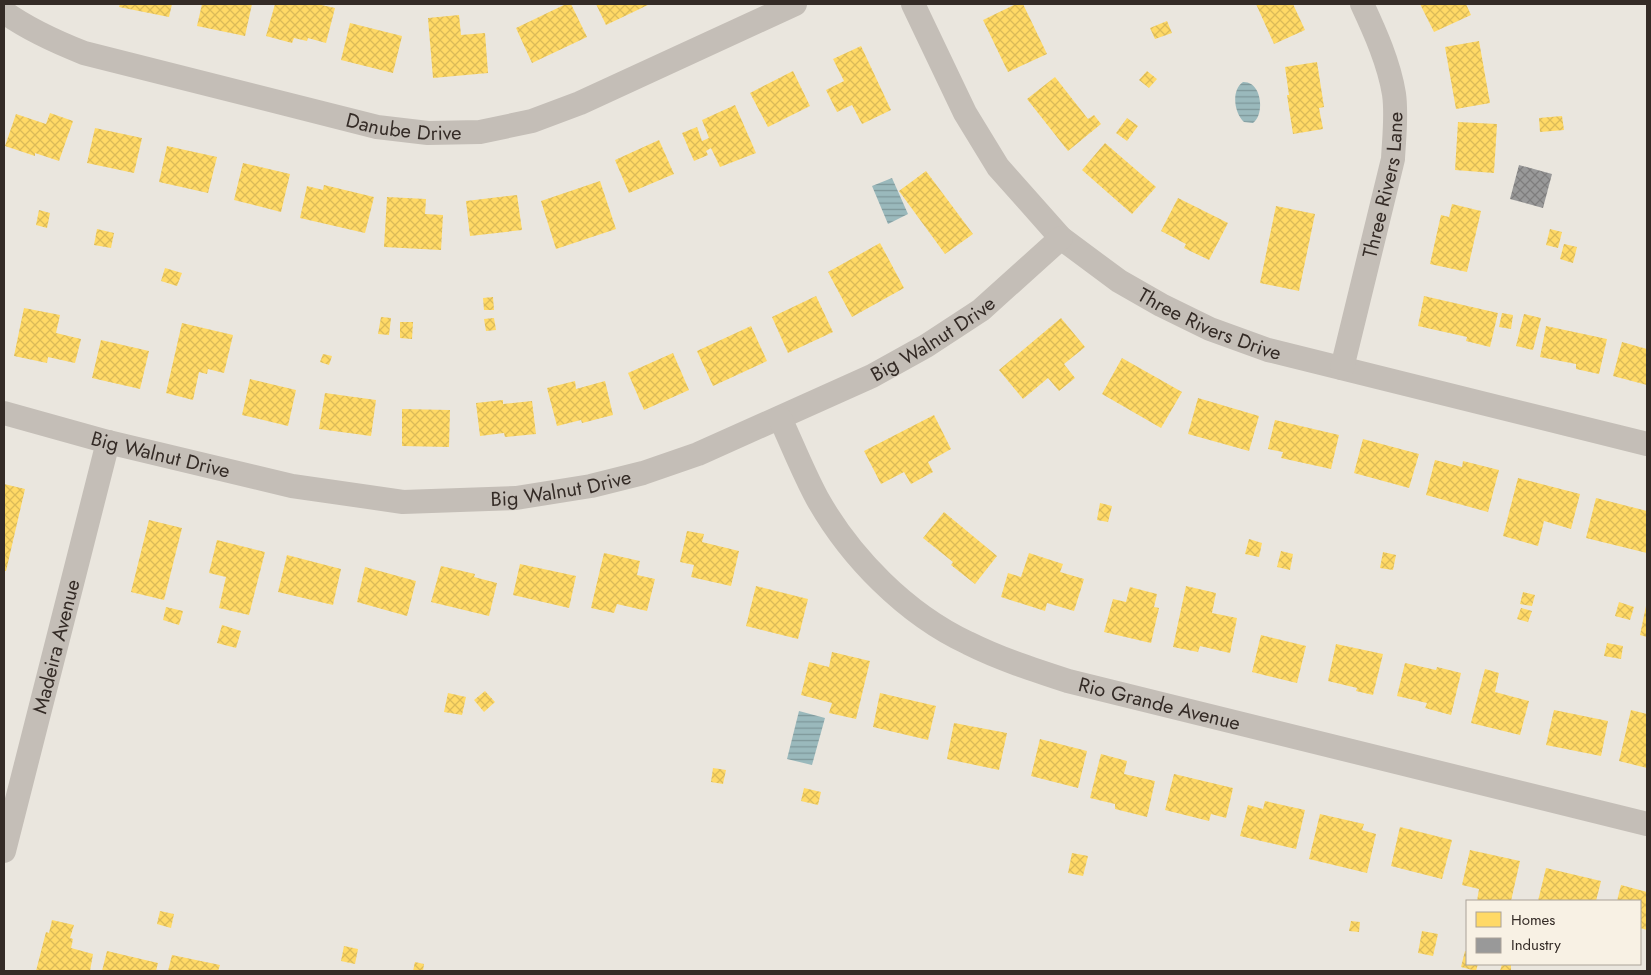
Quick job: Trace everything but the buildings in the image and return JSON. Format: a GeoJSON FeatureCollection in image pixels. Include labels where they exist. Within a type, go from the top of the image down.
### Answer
{"type":"FeatureCollection","features":[{"type":"Feature","properties":{"kind":"street","name":"Danube Drive"},"geometry":{"type":"LineString","coordinates":[[4,12],[16,21],[50,39],[84,53],[377,127],[428,133],[480,132],[532,121],[580,103],[795,4]]}},
{"type":"Feature","properties":{"kind":"street","name":"Three Rivers Drive"},"geometry":{"type":"LineString","coordinates":[[913,4],[965,113],[994,159],[1026,200],[1061,238],[1119,280],[1161,305],[1210,329],[1268,350],[1647,444]]}},
{"type":"Feature","properties":{"kind":"street","name":"Three Rivers Lane"},"geometry":{"type":"LineString","coordinates":[[1342,368],[1393,159],[1395,126],[1394,94],[1375,32],[1362,4]]}},
{"type":"Feature","properties":{"kind":"street","name":"Big Walnut Drive"},"geometry":{"type":"LineString","coordinates":[[4,413],[108,442],[292,486],[403,502],[516,498],[591,486],[643,474],[698,454],[872,376],[926,346],[981,310],[1061,238]]}},
{"type":"Feature","properties":{"kind":"street","name":"Rio Grande Avenue"},"geometry":{"type":"LineString","coordinates":[[780,418],[817,498],[858,558],[914,609],[937,626],[966,643],[1068,681],[1647,824]]}},
{"type":"Feature","properties":{"kind":"street","name":"Madeira Avenue"},"geometry":{"type":"LineString","coordinates":[[4,851],[108,442]]}},
{"type":"Feature","properties":{"kind":"water"},"geometry":{"type":"Polygon","coordinates":[[[1243,82],[1249,83],[1254,87],[1260,99],[1259,113],[1253,123],[1244,122],[1236,107],[1235,96],[1243,82]]]}},
{"type":"Feature","properties":{"kind":"water"},"geometry":{"type":"Polygon","coordinates":[[[892,178],[908,214],[888,224],[872,186],[892,178]]]}},
{"type":"Feature","properties":{"kind":"water"},"geometry":{"type":"Polygon","coordinates":[[[799,711],[825,718],[812,765],[787,759],[799,711]]]}}]}
